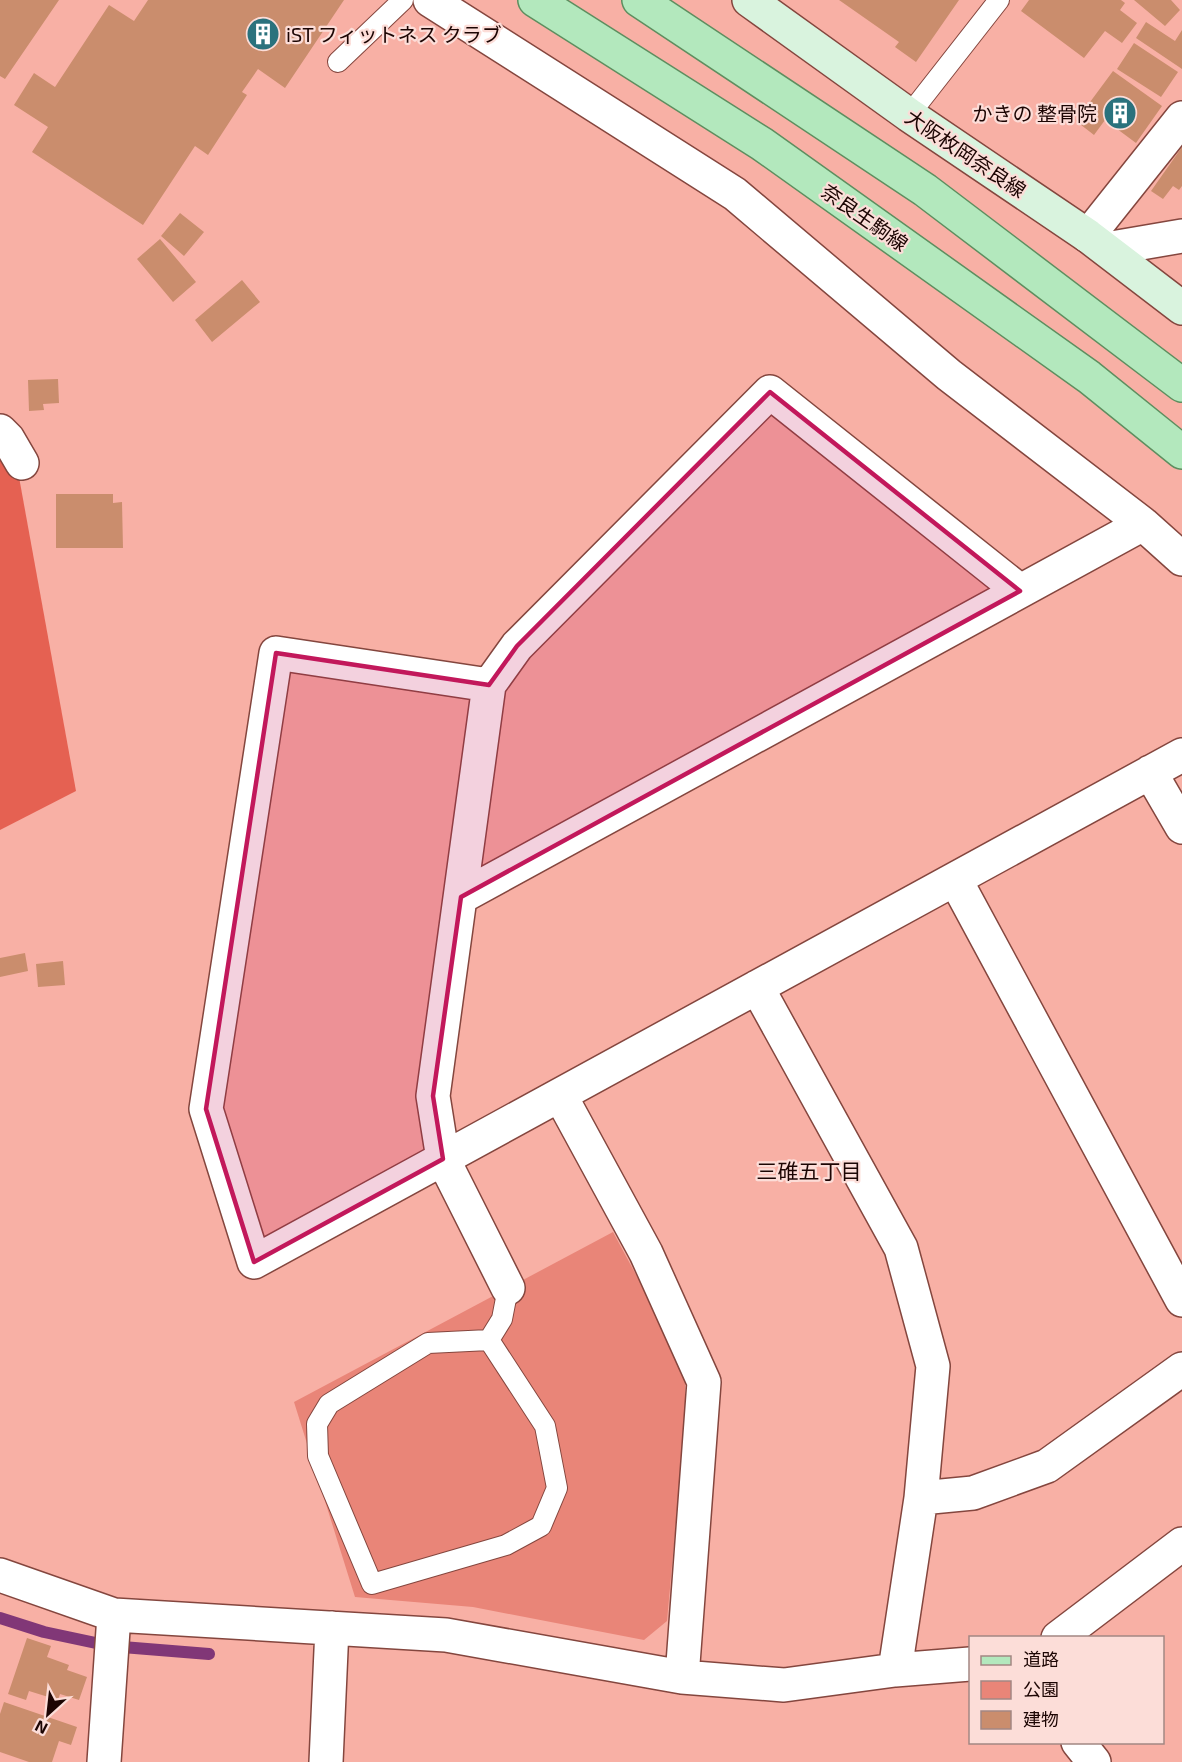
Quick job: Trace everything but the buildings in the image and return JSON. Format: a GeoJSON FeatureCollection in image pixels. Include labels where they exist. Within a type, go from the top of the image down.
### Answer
{"type":"FeatureCollection","features":[{"type":"Feature","properties":{"kind":"main road","name":"奈良生駒線"},"geometry":{"type":"LineString","coordinates":[[535,0],[762,144],[1089,377],[1182,452]]}},
{"type":"Feature","properties":{"kind":"main road"},"geometry":{"type":"LineString","coordinates":[[639,0],[925,190],[1182,385]]}},
{"type":"Feature","properties":{"kind":"main road","name":"大阪枚岡奈良線"},"geometry":{"type":"LineString","coordinates":[[749,0],[909,115],[1097,243],[1182,308]]}},
{"type":"Feature","properties":{"kind":"street"},"geometry":{"type":"LineString","coordinates":[[429,0],[735,194],[949,375],[1143,524],[1182,559]]}},
{"type":"Feature","properties":{"kind":"street"},"geometry":{"type":"LineString","coordinates":[[1097,243],[1182,118]]}},
{"type":"Feature","properties":{"kind":"street"},"geometry":{"type":"LineString","coordinates":[[1097,243],[1182,236]]}},
{"type":"Feature","properties":{"kind":"street"},"geometry":{"type":"LineString","coordinates":[[508,1288],[443,1159],[432,1096],[489,685],[517,646],[770,392],[1020,591]]}},
{"type":"Feature","properties":{"kind":"street"},"geometry":{"type":"LineString","coordinates":[[0,431],[9,439],[22,463]]}},
{"type":"Feature","properties":{"kind":"street"},"geometry":{"type":"LineString","coordinates":[[461,897],[1143,524]]}},
{"type":"Feature","properties":{"kind":"street"},"geometry":{"type":"LineString","coordinates":[[489,685],[276,653],[206,1109],[254,1262],[1182,755]]}},
{"type":"Feature","properties":{"kind":"street"},"geometry":{"type":"LineString","coordinates":[[1150,772],[1182,827]]}},
{"type":"Feature","properties":{"kind":"street"},"geometry":{"type":"LineString","coordinates":[[955,879],[1182,1300]]}},
{"type":"Feature","properties":{"kind":"street"},"geometry":{"type":"LineString","coordinates":[[758,987],[902,1248],[933,1366],[921,1498],[896,1670]]}},
{"type":"Feature","properties":{"kind":"street"},"geometry":{"type":"LineString","coordinates":[[560,1095],[646,1253],[705,1382],[682,1677]]}},
{"type":"Feature","properties":{"kind":"street"},"geometry":{"type":"LineString","coordinates":[[921,1498],[973,1493],[1047,1466],[1182,1368]]}},
{"type":"Feature","properties":{"kind":"street"},"geometry":{"type":"LineString","coordinates":[[1061,1636],[1182,1544]]}},
{"type":"Feature","properties":{"kind":"street"},"geometry":{"type":"LineString","coordinates":[[0,1575],[114,1615],[446,1635],[682,1677],[784,1685],[896,1670],[969,1664]]}},
{"type":"Feature","properties":{"kind":"street"},"geometry":{"type":"LineString","coordinates":[[104,1762],[114,1615]]}},
{"type":"Feature","properties":{"kind":"street"},"geometry":{"type":"LineString","coordinates":[[326,1762],[332,1628]]}},
{"type":"Feature","properties":{"kind":"street"},"geometry":{"type":"LineString","coordinates":[[1079,1744],[1094,1762]]}},
{"type":"Feature","properties":{"kind":"lane"},"geometry":{"type":"LineString","coordinates":[[338,62],[403,0]]}},
{"type":"Feature","properties":{"kind":"lane"},"geometry":{"type":"LineString","coordinates":[[909,115],[999,0]]}},
{"type":"Feature","properties":{"kind":"lane"},"geometry":{"type":"LineString","coordinates":[[489,1340],[502,1319],[508,1288]]}},
{"type":"Feature","properties":{"kind":"lane"},"geometry":{"type":"LineString","coordinates":[[489,1340],[544,1426],[557,1488],[541,1526],[506,1545],[372,1584],[318,1456],[317,1424],[329,1404],[428,1343],[489,1340]]}},
{"type":"Feature","properties":{"kind":"highlighted area"},"geometry":{"type":"Polygon","coordinates":[[[770,392],[1020,591],[461,897],[433,1096],[443,1159],[254,1262],[206,1109],[276,653],[489,685],[517,646],[770,392]]]}},
{"type":"Feature","properties":{"kind":"green space"},"geometry":{"type":"Polygon","coordinates":[[[613,1232],[676,1349],[685,1376],[685,1422],[667,1621],[644,1640],[473,1607],[355,1597],[294,1402],[613,1232]]]}},
{"type":"Feature","properties":{"kind":"shaded area"},"geometry":{"type":"Polygon","coordinates":[[[0,439],[17,466],[76,791],[0,830],[0,439]]]}},
{"type":"Feature","properties":{"kind":"waterway"},"geometry":{"type":"LineString","coordinates":[[0,1618],[44,1632],[110,1646],[209,1654]]}},
{"type":"Feature","properties":{"kind":"place","name":"iST フィットネス クラブ"},"geometry":{"type":"Point","coordinates":[263,34]}},
{"type":"Feature","properties":{"kind":"place","name":"かきの 整骨院"},"geometry":{"type":"Point","coordinates":[1120,113]}},
{"type":"Feature","properties":{"kind":"district","name":"三碓五丁目"},"geometry":{"type":"Point","coordinates":[809,1170]}}]}
